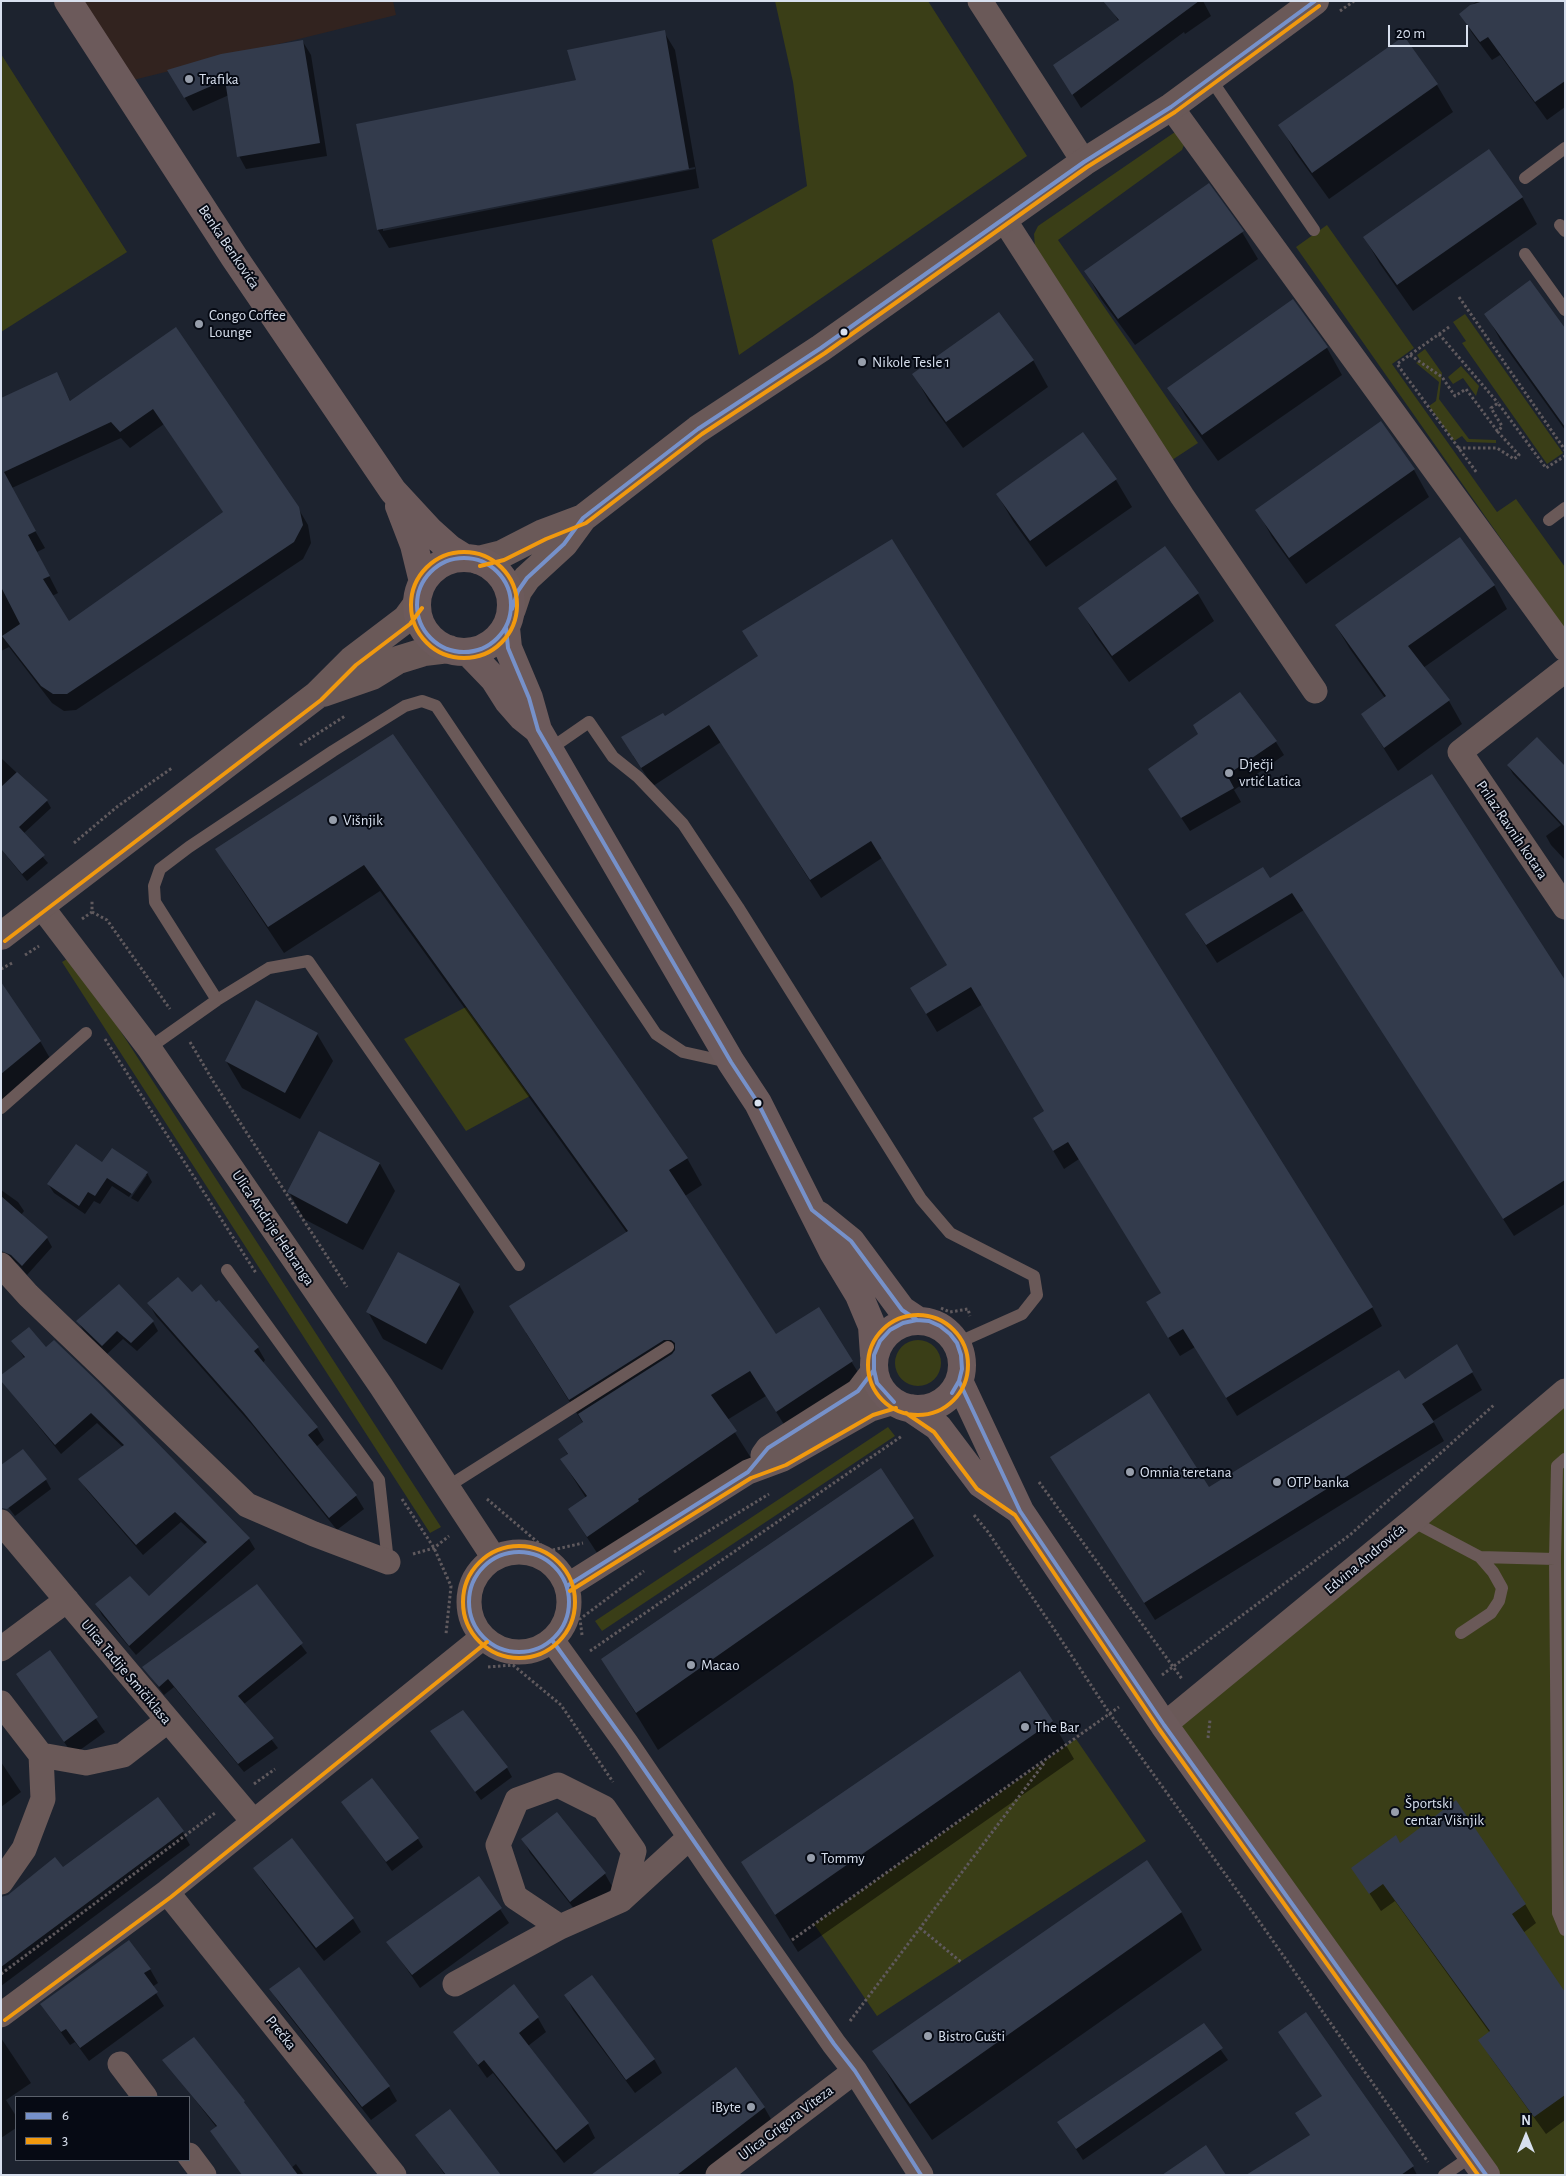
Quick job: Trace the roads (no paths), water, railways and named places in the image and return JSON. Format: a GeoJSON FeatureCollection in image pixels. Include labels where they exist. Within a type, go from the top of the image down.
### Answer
{"type":"FeatureCollection","features":[{"type":"Feature","properties":{"kind":"main road","name":"Benka Benkovića"},"geometry":{"type":"LineString","coordinates":[[68,1],[234,257],[393,491],[430,531],[449,548],[472,559]]}},
{"type":"Feature","properties":{"kind":"main road","name":"Benka Benkovića"},"geometry":{"type":"LineString","coordinates":[[393,491],[414,545],[420,593]]}},
{"type":"Feature","properties":{"kind":"main road"},"geometry":{"type":"LineString","coordinates":[[544,740],[508,701],[494,679],[459,650],[436,642],[426,632],[420,619],[420,593],[432,570],[444,562],[472,559],[493,567],[504,578],[509,589],[508,648],[544,740],[731,1062],[758,1103],[833,1252],[859,1295],[872,1326],[874,1362],[878,1383],[901,1413],[938,1427],[981,1484],[1020,1511]]}},
{"type":"Feature","properties":{"kind":"main road"},"geometry":{"type":"LineString","coordinates":[[459,650],[484,647],[496,639],[509,618]]}},
{"type":"Feature","properties":{"kind":"main road"},"geometry":{"type":"LineString","coordinates":[[812,1210],[851,1241],[902,1310],[917,1320]]}},
{"type":"Feature","properties":{"kind":"main road"},"geometry":{"type":"LineString","coordinates":[[874,1362],[880,1341],[890,1330],[902,1323],[917,1320],[929,1322],[940,1326],[950,1334],[967,1338],[961,1355],[962,1369],[959,1381],[952,1393],[935,1405],[901,1413]]}},
{"type":"Feature","properties":{"kind":"main road"},"geometry":{"type":"LineString","coordinates":[[959,1381],[1020,1511],[1164,1725],[1479,2165]]}},
{"type":"Feature","properties":{"kind":"street"},"geometry":{"type":"LineString","coordinates":[[980,1],[1084,162]]}},
{"type":"Feature","properties":{"kind":"street"},"geometry":{"type":"LineString","coordinates":[[509,618],[518,591],[527,578],[564,544],[583,518],[698,429],[821,348],[1084,162],[1171,107],[1315,1]]}},
{"type":"Feature","properties":{"kind":"street"},"geometry":{"type":"LineString","coordinates":[[1171,107],[1565,649]]}},
{"type":"Feature","properties":{"kind":"street"},"geometry":{"type":"LineString","coordinates":[[1003,218],[1182,496],[1314,691]]}},
{"type":"Feature","properties":{"kind":"street"},"geometry":{"type":"LineString","coordinates":[[472,559],[502,554],[543,533],[583,518]]}},
{"type":"Feature","properties":{"kind":"street"},"geometry":{"type":"LineString","coordinates":[[1,936],[317,695],[352,660],[406,619],[420,593]]}},
{"type":"Feature","properties":{"kind":"street"},"geometry":{"type":"LineString","coordinates":[[317,695],[372,676],[398,660],[424,652],[459,650]]}},
{"type":"Feature","properties":{"kind":"street","name":"Prilaz Ravnih kotara"},"geometry":{"type":"LineString","coordinates":[[1565,670],[1460,752],[1565,907]]}},
{"type":"Feature","properties":{"kind":"street","name":"Ulica Andrije Hebranga"},"geometry":{"type":"LineString","coordinates":[[40,906],[149,1048],[375,1378],[494,1558]]}},
{"type":"Feature","properties":{"kind":"street"},"geometry":{"type":"LineString","coordinates":[[1,1265],[28,1295],[247,1505],[314,1534],[388,1562]]}},
{"type":"Feature","properties":{"kind":"street"},"geometry":{"type":"LineString","coordinates":[[748,1472],[768,1448],[858,1391],[874,1362]]}},
{"type":"Feature","properties":{"kind":"street","name":"Edvina Androvića"},"geometry":{"type":"LineString","coordinates":[[1164,1725],[1412,1521],[1565,1391]]}},
{"type":"Feature","properties":{"kind":"street"},"geometry":{"type":"LineString","coordinates":[[567,1586],[748,1472],[783,1459],[871,1409],[901,1413]]}},
{"type":"Feature","properties":{"kind":"street","name":"Ulica Tadije Smičiklasa"},"geometry":{"type":"LineString","coordinates":[[1,1522],[252,1821]]}},
{"type":"Feature","properties":{"kind":"street"},"geometry":{"type":"LineString","coordinates":[[522,1552],[537,1555],[550,1562],[560,1573],[567,1586],[569,1601],[567,1615],[561,1629],[552,1640],[539,1647],[524,1651],[509,1651],[495,1646],[483,1637],[474,1625],[469,1610],[469,1595],[474,1581],[482,1568],[494,1558],[508,1553],[522,1552]]}},
{"type":"Feature","properties":{"kind":"street"},"geometry":{"type":"LineString","coordinates":[[1,1649],[67,1600]]}},
{"type":"Feature","properties":{"kind":"street"},"geometry":{"type":"LineString","coordinates":[[1,2015],[167,1892],[252,1821],[483,1637]]}},
{"type":"Feature","properties":{"kind":"street"},"geometry":{"type":"LineString","coordinates":[[552,1640],[626,1743],[834,2044],[855,2071],[921,2175]]}},
{"type":"Feature","properties":{"kind":"street"},"geometry":{"type":"LineString","coordinates":[[1,1703],[40,1755],[43,1799],[24,1848],[1,1882]]}},
{"type":"Feature","properties":{"kind":"street"},"geometry":{"type":"LineString","coordinates":[[40,1755],[86,1763],[123,1755],[167,1721]]}},
{"type":"Feature","properties":{"kind":"street"},"geometry":{"type":"LineString","coordinates":[[560,1927],[516,1897],[501,1854],[498,1845],[517,1800],[558,1785],[604,1808],[634,1851],[621,1900]]}},
{"type":"Feature","properties":{"kind":"street"},"geometry":{"type":"LineString","coordinates":[[455,1984],[560,1927],[621,1900],[690,1836]]}},
{"type":"Feature","properties":{"kind":"street","name":"Prečka"},"geometry":{"type":"LineString","coordinates":[[167,1892],[394,2175]]}},
{"type":"Feature","properties":{"kind":"street"},"geometry":{"type":"LineString","coordinates":[[120,2064],[144,2096]]}},
{"type":"Feature","properties":{"kind":"street","name":"Ulica Grigora Viteza"},"geometry":{"type":"LineString","coordinates":[[718,2175],[855,2071]]}},
{"type":"Feature","properties":{"kind":"street"},"geometry":{"type":"LineString","coordinates":[[190,2156],[204,2175]]}},
{"type":"Feature","properties":{"kind":"lane"},"geometry":{"type":"LineString","coordinates":[[1210,78],[1314,230]]}},
{"type":"Feature","properties":{"kind":"lane"},"geometry":{"type":"LineString","coordinates":[[1525,178],[1565,148]]}},
{"type":"Feature","properties":{"kind":"lane"},"geometry":{"type":"LineString","coordinates":[[1525,254],[1565,310]]}},
{"type":"Feature","properties":{"kind":"lane"},"geometry":{"type":"LineString","coordinates":[[1549,520],[1565,508]]}},
{"type":"Feature","properties":{"kind":"lane"},"geometry":{"type":"LineString","coordinates":[[217,1000],[155,902],[154,886],[160,869],[189,847],[333,751],[405,706],[422,700],[436,706],[656,1034],[684,1052],[731,1062]]}},
{"type":"Feature","properties":{"kind":"lane"},"geometry":{"type":"LineString","coordinates":[[544,740],[589,722],[613,757],[638,777],[684,824],[921,1199],[950,1233],[1034,1276],[1037,1295],[1022,1314],[967,1338]]}},
{"type":"Feature","properties":{"kind":"lane"},"geometry":{"type":"LineString","coordinates":[[149,1048],[217,1000],[268,968],[308,961],[519,1265]]}},
{"type":"Feature","properties":{"kind":"lane"},"geometry":{"type":"LineString","coordinates":[[1,1108],[86,1033]]}},
{"type":"Feature","properties":{"kind":"lane"},"geometry":{"type":"LineString","coordinates":[[226,1270],[380,1480],[388,1562]]}},
{"type":"Feature","properties":{"kind":"lane"},"geometry":{"type":"LineString","coordinates":[[447,1487],[668,1347]]}},
{"type":"Feature","properties":{"kind":"lane"},"geometry":{"type":"LineString","coordinates":[[1565,1459],[1557,1466],[1555,1559],[1558,1913],[1565,1930]]}},
{"type":"Feature","properties":{"kind":"lane"},"geometry":{"type":"LineString","coordinates":[[1412,1521],[1480,1557],[1494,1572],[1502,1588],[1499,1601],[1491,1613],[1461,1633]]}},
{"type":"Feature","properties":{"kind":"lane"},"geometry":{"type":"LineString","coordinates":[[1480,1557],[1555,1559]]}},
{"type":"Feature","properties":{"kind":"lane"},"geometry":{"type":"LineString","coordinates":[[1444,2175],[1479,2165]]}},
{"type":"Feature","properties":{"kind":"place","name":"Trafika"},"geometry":{"type":"Point","coordinates":[189,79]}},
{"type":"Feature","properties":{"kind":"place","name":"Congo Coffee Lounge"},"geometry":{"type":"Point","coordinates":[199,324]}},
{"type":"Feature","properties":{"kind":"place","name":"Nikole Tesle 1"},"geometry":{"type":"Point","coordinates":[862,362]}},
{"type":"Feature","properties":{"kind":"place","name":"Dječji vrtić Latica"},"geometry":{"type":"Point","coordinates":[1229,773]}},
{"type":"Feature","properties":{"kind":"place","name":"Višnjik"},"geometry":{"type":"Point","coordinates":[333,820]}},
{"type":"Feature","properties":{"kind":"place","name":"Omnia teretana"},"geometry":{"type":"Point","coordinates":[1130,1472]}},
{"type":"Feature","properties":{"kind":"place","name":"OTP banka"},"geometry":{"type":"Point","coordinates":[1277,1482]}},
{"type":"Feature","properties":{"kind":"place","name":"Macao"},"geometry":{"type":"Point","coordinates":[691,1665]}},
{"type":"Feature","properties":{"kind":"place","name":"The Bar"},"geometry":{"type":"Point","coordinates":[1025,1727]}},
{"type":"Feature","properties":{"kind":"place","name":"Športski centar Višnjik"},"geometry":{"type":"Point","coordinates":[1395,1812]}},
{"type":"Feature","properties":{"kind":"place","name":"Tommy"},"geometry":{"type":"Point","coordinates":[811,1858]}},
{"type":"Feature","properties":{"kind":"place","name":"Bistro Gušti"},"geometry":{"type":"Point","coordinates":[928,2036]}},
{"type":"Feature","properties":{"kind":"place","name":"iByte"},"geometry":{"type":"Point","coordinates":[751,2107]}}]}
